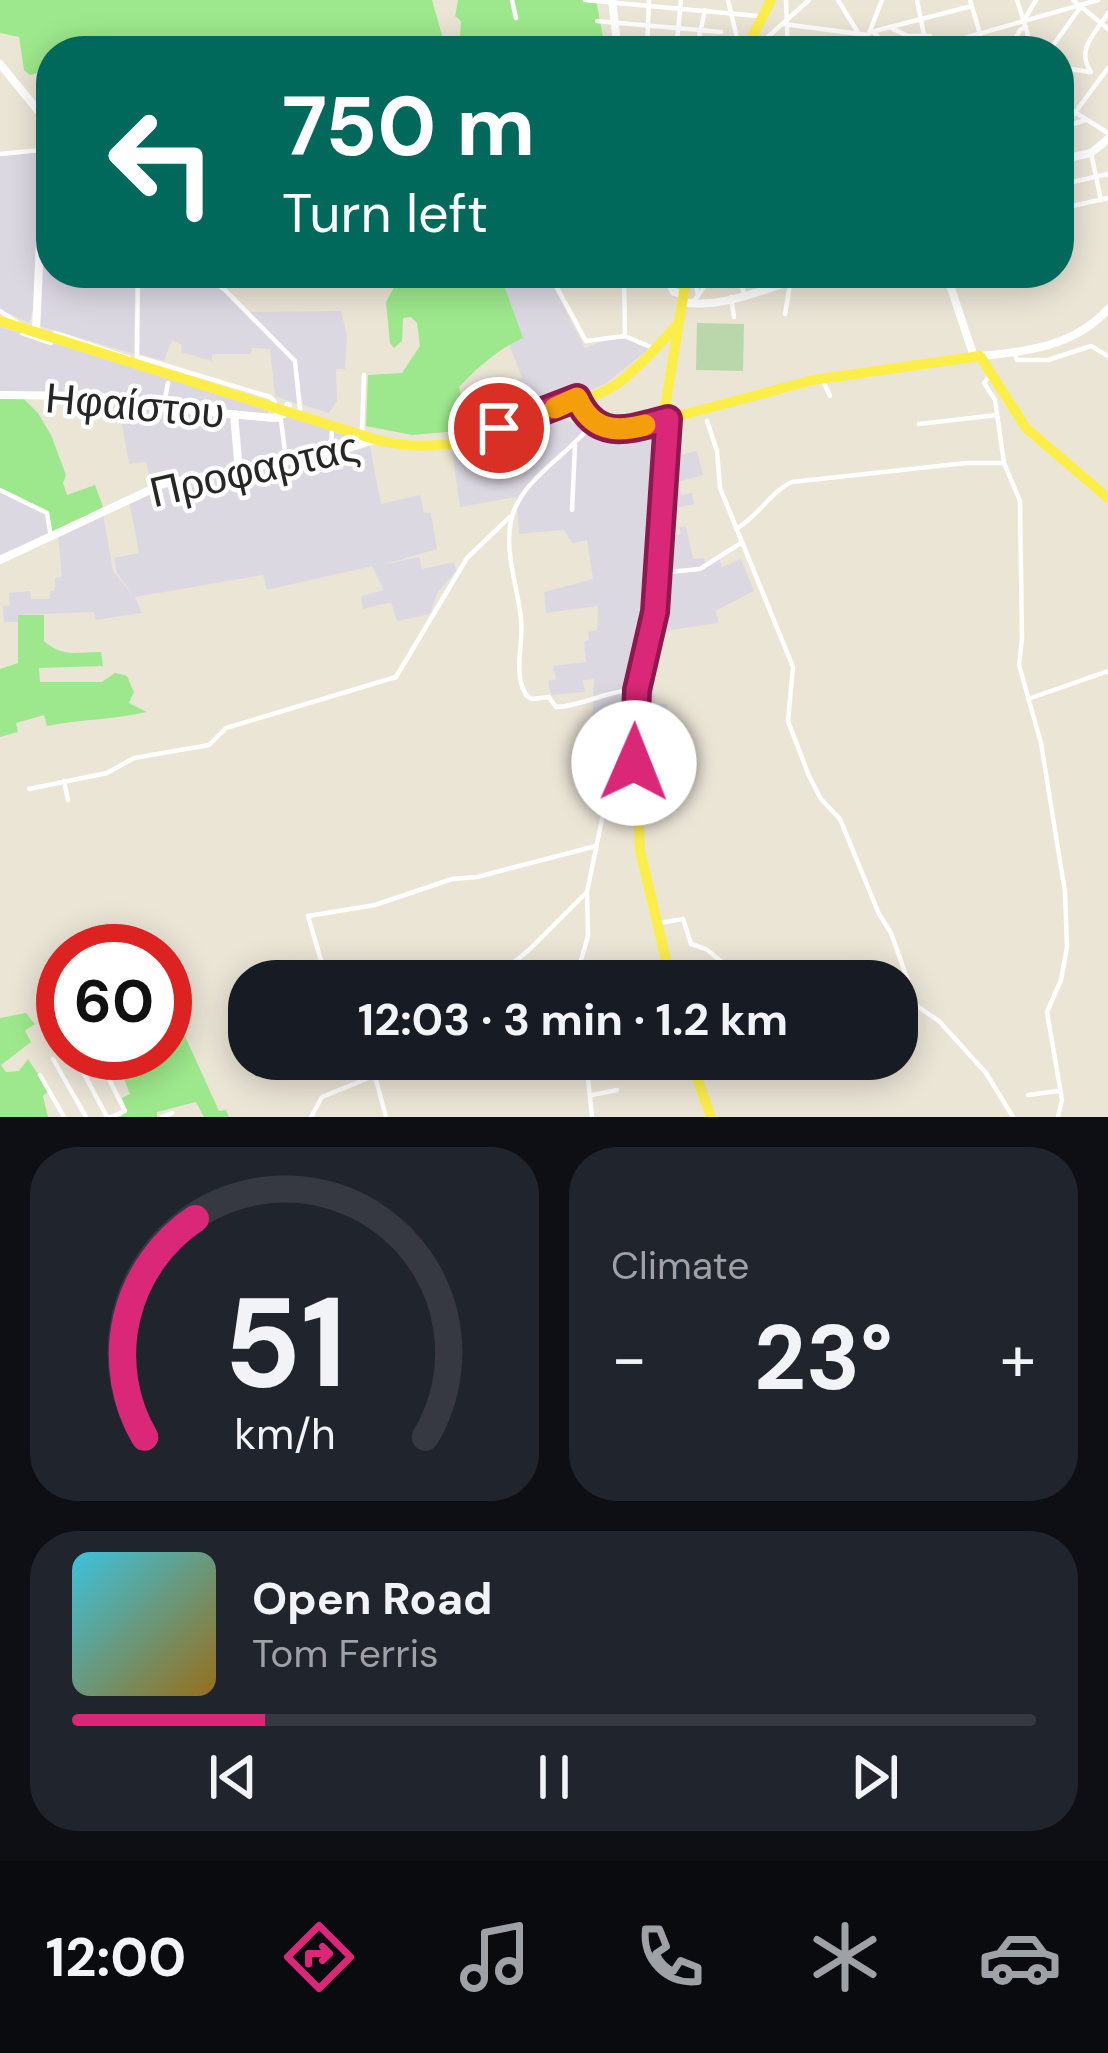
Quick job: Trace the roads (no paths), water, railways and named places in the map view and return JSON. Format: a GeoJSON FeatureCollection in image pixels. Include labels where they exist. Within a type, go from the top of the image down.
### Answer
{"type":"FeatureCollection","features":[{"type":"Feature","properties":{"kind":"main road"},"geometry":{"type":"LineString","coordinates":[[752,36],[771,0]]}},
{"type":"Feature","properties":{"kind":"main road"},"geometry":{"type":"LineString","coordinates":[[665,960],[643,871],[636,808],[637,690],[652,626],[668,392],[678,322],[688,288]]}},
{"type":"Feature","properties":{"kind":"main road"},"geometry":{"type":"LineString","coordinates":[[0,318],[282,410],[405,441],[446,440],[579,407]]}},
{"type":"Feature","properties":{"kind":"main road"},"geometry":{"type":"LineString","coordinates":[[137,364],[376,441],[396,446],[454,445],[579,407],[632,370],[678,322]]}},
{"type":"Feature","properties":{"kind":"main road"},"geometry":{"type":"LineString","coordinates":[[31,329],[65,345],[94,350]]}},
{"type":"Feature","properties":{"kind":"main road"},"geometry":{"type":"LineString","coordinates":[[666,423],[813,380],[978,364]]}},
{"type":"Feature","properties":{"kind":"main road"},"geometry":{"type":"LineString","coordinates":[[579,407],[597,424],[616,430],[666,423],[824,383],[978,364]]}},
{"type":"Feature","properties":{"kind":"main road"},"geometry":{"type":"LineString","coordinates":[[978,364],[1048,449],[1108,498]]}},
{"type":"Feature","properties":{"kind":"main road"},"geometry":{"type":"LineString","coordinates":[[978,364],[1029,439],[1108,498]]}},
{"type":"Feature","properties":{"kind":"main road"},"geometry":{"type":"LineString","coordinates":[[698,1080],[711,1117]]}},
{"type":"Feature","properties":{"kind":"street"},"geometry":{"type":"LineString","coordinates":[[512,0],[516,18]]}},
{"type":"Feature","properties":{"kind":"street"},"geometry":{"type":"LineString","coordinates":[[585,0],[681,3],[763,16]]}},
{"type":"Feature","properties":{"kind":"street"},"geometry":{"type":"LineString","coordinates":[[718,11],[723,0]]}},
{"type":"Feature","properties":{"kind":"street"},"geometry":{"type":"LineString","coordinates":[[723,0],[739,36]]}},
{"type":"Feature","properties":{"kind":"street"},"geometry":{"type":"LineString","coordinates":[[787,0],[787,36]]}},
{"type":"Feature","properties":{"kind":"street"},"geometry":{"type":"LineString","coordinates":[[771,36],[809,0]]}},
{"type":"Feature","properties":{"kind":"street"},"geometry":{"type":"LineString","coordinates":[[838,0],[857,33]]}},
{"type":"Feature","properties":{"kind":"street"},"geometry":{"type":"LineString","coordinates":[[847,14],[849,0]]}},
{"type":"Feature","properties":{"kind":"street"},"geometry":{"type":"LineString","coordinates":[[871,34],[882,0]]}},
{"type":"Feature","properties":{"kind":"street"},"geometry":{"type":"LineString","coordinates":[[917,0],[924,35]]}},
{"type":"Feature","properties":{"kind":"street"},"geometry":{"type":"LineString","coordinates":[[1017,0],[1029,36]]}},
{"type":"Feature","properties":{"kind":"street"},"geometry":{"type":"LineString","coordinates":[[1018,36],[1036,0]]}},
{"type":"Feature","properties":{"kind":"street"},"geometry":{"type":"LineString","coordinates":[[1073,0],[1084,3],[1105,26]]}},
{"type":"Feature","properties":{"kind":"street"},"geometry":{"type":"LineString","coordinates":[[970,36],[1098,0]]}},
{"type":"Feature","properties":{"kind":"street"},"geometry":{"type":"LineString","coordinates":[[612,1],[617,36]]}},
{"type":"Feature","properties":{"kind":"street"},"geometry":{"type":"LineString","coordinates":[[647,36],[649,2]]}},
{"type":"Feature","properties":{"kind":"street"},"geometry":{"type":"LineString","coordinates":[[680,36],[681,3]]}},
{"type":"Feature","properties":{"kind":"street"},"geometry":{"type":"LineString","coordinates":[[786,23],[871,34],[971,3],[981,36]]}},
{"type":"Feature","properties":{"kind":"street"},"geometry":{"type":"LineString","coordinates":[[1060,36],[1084,3]]}},
{"type":"Feature","properties":{"kind":"street"},"geometry":{"type":"LineString","coordinates":[[699,36],[705,9]]}},
{"type":"Feature","properties":{"kind":"street"},"geometry":{"type":"LineString","coordinates":[[1091,72],[1084,49],[1105,26],[1108,13]]}},
{"type":"Feature","properties":{"kind":"street"},"geometry":{"type":"LineString","coordinates":[[597,21],[721,32]]}},
{"type":"Feature","properties":{"kind":"street"},"geometry":{"type":"LineString","coordinates":[[893,29],[908,36],[932,36]]}},
{"type":"Feature","properties":{"kind":"street"},"geometry":{"type":"LineString","coordinates":[[0,64],[36,108]]}},
{"type":"Feature","properties":{"kind":"street"},"geometry":{"type":"LineString","coordinates":[[1074,157],[1091,153],[1107,139],[1075,112],[1108,68]]}},
{"type":"Feature","properties":{"kind":"street"},"geometry":{"type":"LineString","coordinates":[[1074,69],[1091,72],[1108,84]]}},
{"type":"Feature","properties":{"kind":"street"},"geometry":{"type":"LineString","coordinates":[[1074,123],[1086,120]]}},
{"type":"Feature","properties":{"kind":"street"},"geometry":{"type":"LineString","coordinates":[[0,154],[36,151]]}},
{"type":"Feature","properties":{"kind":"street"},"geometry":{"type":"LineString","coordinates":[[1074,206],[1104,199],[1091,153]]}},
{"type":"Feature","properties":{"kind":"street"},"geometry":{"type":"LineString","coordinates":[[1074,181],[1108,174]]}},
{"type":"Feature","properties":{"kind":"street"},"geometry":{"type":"LineString","coordinates":[[31,329],[38,288]]}},
{"type":"Feature","properties":{"kind":"street"},"geometry":{"type":"LineString","coordinates":[[137,364],[138,288]]}},
{"type":"Feature","properties":{"kind":"street"},"geometry":{"type":"LineString","coordinates":[[222,288],[295,361],[280,419],[286,460]]}},
{"type":"Feature","properties":{"kind":"street"},"geometry":{"type":"LineString","coordinates":[[557,288],[584,339],[625,335],[655,349]]}},
{"type":"Feature","properties":{"kind":"street"},"geometry":{"type":"LineString","coordinates":[[624,288],[625,335]]}},
{"type":"Feature","properties":{"kind":"street"},"geometry":{"type":"LineString","coordinates":[[672,288],[687,302],[731,298],[760,288]]}},
{"type":"Feature","properties":{"kind":"street"},"geometry":{"type":"LineString","coordinates":[[687,302],[701,288]]}},
{"type":"Feature","properties":{"kind":"street"},"geometry":{"type":"LineString","coordinates":[[743,288],[744,294]]}},
{"type":"Feature","properties":{"kind":"street"},"geometry":{"type":"LineString","coordinates":[[785,314],[789,288]]}},
{"type":"Feature","properties":{"kind":"street"},"geometry":{"type":"LineString","coordinates":[[951,288],[984,383],[994,398],[1004,463],[1021,510],[1019,665],[1046,771],[1067,912],[1063,969],[1047,1012],[1060,1091],[1058,1117]]}},
{"type":"Feature","properties":{"kind":"street"},"geometry":{"type":"LineString","coordinates":[[731,298],[734,317]]}},
{"type":"Feature","properties":{"kind":"street"},"geometry":{"type":"LineString","coordinates":[[978,364],[1084,329],[1108,309]]}},
{"type":"Feature","properties":{"kind":"street"},"geometry":{"type":"LineString","coordinates":[[0,318],[65,345]]}},
{"type":"Feature","properties":{"kind":"street"},"geometry":{"type":"LineString","coordinates":[[1015,355],[1017,360],[1032,363],[1091,346],[1108,356]]}},
{"type":"Feature","properties":{"kind":"street"},"geometry":{"type":"LineString","coordinates":[[362,430],[364,375]]}},
{"type":"Feature","properties":{"kind":"street"},"geometry":{"type":"LineString","coordinates":[[163,408],[168,383]]}},
{"type":"Feature","properties":{"kind":"street"},"geometry":{"type":"LineString","coordinates":[[824,383],[830,395]]}},
{"type":"Feature","properties":{"kind":"street","name":"Ηφαίστου"},"geometry":{"type":"LineString","coordinates":[[0,395],[96,396],[234,414],[282,410]]}},
{"type":"Feature","properties":{"kind":"street"},"geometry":{"type":"LineString","coordinates":[[572,510],[579,407]]}},
{"type":"Feature","properties":{"kind":"street"},"geometry":{"type":"LineString","coordinates":[[234,414],[239,471]]}},
{"type":"Feature","properties":{"kind":"street"},"geometry":{"type":"LineString","coordinates":[[919,424],[997,415]]}},
{"type":"Feature","properties":{"kind":"street"},"geometry":{"type":"LineString","coordinates":[[707,421],[717,451],[720,488],[793,667],[787,712],[790,730],[814,788],[849,839],[891,933],[916,1006],[939,1022],[986,1073],[1013,1117]]}},
{"type":"Feature","properties":{"kind":"street"},"geometry":{"type":"LineString","coordinates":[[331,453],[332,425]]}},
{"type":"Feature","properties":{"kind":"street","name":"Προφαρτας"},"geometry":{"type":"LineString","coordinates":[[0,560],[163,484],[376,441]]}},
{"type":"Feature","properties":{"kind":"street"},"geometry":{"type":"LineString","coordinates":[[29,789],[117,770],[134,758],[209,745],[226,728],[396,677],[467,558],[512,515],[535,480],[575,446]]}},
{"type":"Feature","properties":{"kind":"street"},"geometry":{"type":"LineString","coordinates":[[736,529],[792,482],[1004,463]]}},
{"type":"Feature","properties":{"kind":"street"},"geometry":{"type":"LineString","coordinates":[[0,490],[47,513],[51,537]]}},
{"type":"Feature","properties":{"kind":"street"},"geometry":{"type":"LineString","coordinates":[[512,515],[513,572],[522,621],[518,652],[525,695],[549,697],[554,706],[564,707],[609,692],[637,690],[617,746],[584,900],[582,960]]}},
{"type":"Feature","properties":{"kind":"street"},"geometry":{"type":"LineString","coordinates":[[657,573],[700,569],[741,543]]}},
{"type":"Feature","properties":{"kind":"street"},"geometry":{"type":"LineString","coordinates":[[1028,699],[1108,671]]}},
{"type":"Feature","properties":{"kind":"street"},"geometry":{"type":"LineString","coordinates":[[64,781],[68,800]]}},
{"type":"Feature","properties":{"kind":"street"},"geometry":{"type":"LineString","coordinates":[[321,960],[308,916],[375,904],[462,877],[597,846]]}},
{"type":"Feature","properties":{"kind":"street"},"geometry":{"type":"LineString","coordinates":[[516,960],[584,900]]}},
{"type":"Feature","properties":{"kind":"street"},"geometry":{"type":"LineString","coordinates":[[656,924],[683,920],[692,944],[720,960]]}},
{"type":"Feature","properties":{"kind":"street"},"geometry":{"type":"LineString","coordinates":[[43,1080],[64,1117]]}},
{"type":"Feature","properties":{"kind":"street"},"geometry":{"type":"LineString","coordinates":[[65,1080],[86,1117]]}},
{"type":"Feature","properties":{"kind":"street"},"geometry":{"type":"LineString","coordinates":[[88,1080],[109,1117],[125,1111],[110,1080]]}},
{"type":"Feature","properties":{"kind":"street"},"geometry":{"type":"LineString","coordinates":[[311,1117],[322,1097],[365,1080]]}},
{"type":"Feature","properties":{"kind":"street"},"geometry":{"type":"LineString","coordinates":[[376,1080],[386,1117]]}},
{"type":"Feature","properties":{"kind":"street"},"geometry":{"type":"LineString","coordinates":[[589,1080],[592,1117]]}},
{"type":"Feature","properties":{"kind":"street"},"geometry":{"type":"LineString","coordinates":[[592,1096],[617,1090]]}},
{"type":"Feature","properties":{"kind":"street"},"geometry":{"type":"LineString","coordinates":[[1028,1096],[1060,1091]]}},
{"type":"Feature","properties":{"kind":"street"},"geometry":{"type":"LineString","coordinates":[[162,1117],[172,1113]]}}]}
